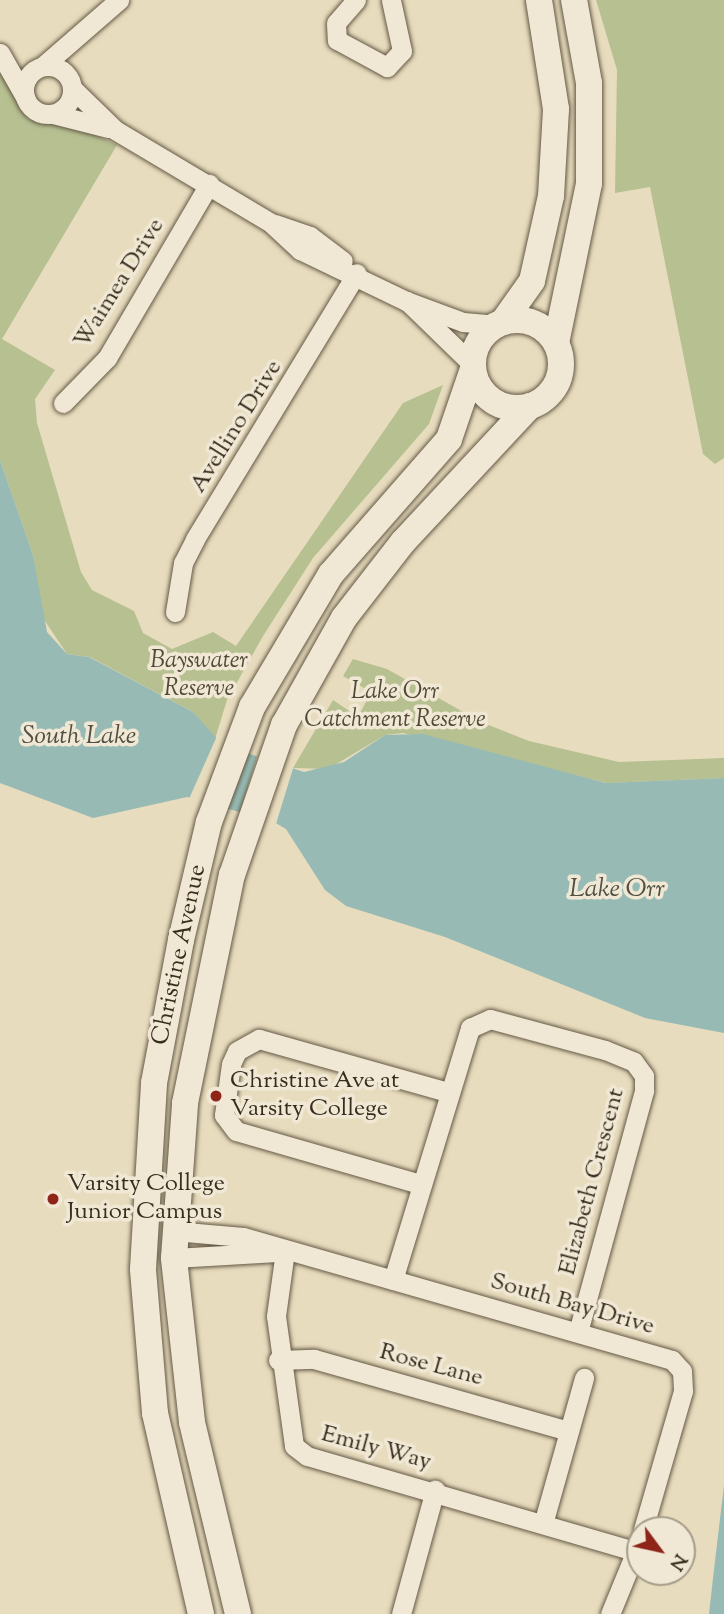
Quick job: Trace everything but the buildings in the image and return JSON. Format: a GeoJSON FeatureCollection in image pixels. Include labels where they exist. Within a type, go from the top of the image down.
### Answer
{"type":"FeatureCollection","features":[{"type":"Feature","properties":{"kind":"main road","name":"Christine Avenue"},"geometry":{"type":"LineString","coordinates":[[201,1614],[155,1413],[143,1243],[158,1059],[209,822],[242,731],[331,574],[449,439],[479,342],[499,324],[532,281],[551,195],[556,109],[539,0]]}},
{"type":"Feature","properties":{"kind":"main road","name":"Christine Avenue"},"geometry":{"type":"LineString","coordinates":[[238,1614],[192,1422],[174,1258],[174,1231],[190,1070],[244,835],[277,744],[314,665],[362,593],[530,406],[556,384],[561,364],[556,343],[589,183],[589,83],[574,0]]}},
{"type":"Feature","properties":{"kind":"main road"},"geometry":{"type":"LineString","coordinates":[[499,324],[533,323],[556,343]]}},
{"type":"Feature","properties":{"kind":"main road"},"geometry":{"type":"LineString","coordinates":[[473,367],[493,401],[530,406]]}},
{"type":"Feature","properties":{"kind":"main road"},"geometry":{"type":"LineString","coordinates":[[143,1243],[174,1231]]}},
{"type":"Feature","properties":{"kind":"main road"},"geometry":{"type":"LineString","coordinates":[[143,1243],[174,1258]]}},
{"type":"Feature","properties":{"kind":"street"},"geometry":{"type":"LineString","coordinates":[[25,97],[39,68],[85,34],[119,0]]}},
{"type":"Feature","properties":{"kind":"street"},"geometry":{"type":"LineString","coordinates":[[356,0],[336,23],[337,40],[387,67],[402,51],[391,0]]}},
{"type":"Feature","properties":{"kind":"street"},"geometry":{"type":"LineString","coordinates":[[53,114],[70,102],[85,34]]}},
{"type":"Feature","properties":{"kind":"street"},"geometry":{"type":"LineString","coordinates":[[0,47],[39,68],[64,72],[72,86],[115,130]]}},
{"type":"Feature","properties":{"kind":"street"},"geometry":{"type":"LineString","coordinates":[[0,53],[25,97],[39,113],[115,130],[271,223],[310,236],[357,273],[406,301],[463,322],[499,324]]}},
{"type":"Feature","properties":{"kind":"street","name":"Waimea Drive"},"geometry":{"type":"LineString","coordinates":[[63,403],[107,358],[209,184]]}},
{"type":"Feature","properties":{"kind":"street","name":"Avellino Drive"},"geometry":{"type":"LineString","coordinates":[[175,612],[183,563],[195,539],[357,273]]}},
{"type":"Feature","properties":{"kind":"street"},"geometry":{"type":"LineString","coordinates":[[406,301],[473,367]]}},
{"type":"Feature","properties":{"kind":"street","name":"Elizabeth Crescent"},"geometry":{"type":"LineString","coordinates":[[393,1280],[447,1092],[470,1028],[491,1019],[605,1050],[634,1062],[644,1076],[578,1332]]}},
{"type":"Feature","properties":{"kind":"street"},"geometry":{"type":"LineString","coordinates":[[420,1184],[236,1131],[224,1115],[231,1064],[237,1051],[259,1039],[447,1092]]}},
{"type":"Feature","properties":{"kind":"street","name":"South Bay Drive"},"geometry":{"type":"LineString","coordinates":[[174,1231],[243,1237],[662,1355],[682,1371],[683,1391],[647,1516]]}},
{"type":"Feature","properties":{"kind":"street","name":"South Bay Drive"},"geometry":{"type":"LineString","coordinates":[[174,1258],[285,1251]]}},
{"type":"Feature","properties":{"kind":"street","name":"Emily Way"},"geometry":{"type":"LineString","coordinates":[[285,1251],[276,1302],[278,1360],[294,1446],[315,1459],[435,1490],[543,1524],[626,1543]]}},
{"type":"Feature","properties":{"kind":"street","name":"Rose Lane"},"geometry":{"type":"LineString","coordinates":[[278,1360],[314,1359],[569,1431]]}},
{"type":"Feature","properties":{"kind":"street"},"geometry":{"type":"LineString","coordinates":[[543,1524],[584,1378]]}},
{"type":"Feature","properties":{"kind":"street"},"geometry":{"type":"LineString","coordinates":[[401,1614],[435,1490]]}},
{"type":"Feature","properties":{"kind":"street"},"geometry":{"type":"LineString","coordinates":[[610,1614],[626,1575]]}},
{"type":"Feature","properties":{"kind":"green space"},"geometry":{"type":"Polygon","coordinates":[[[596,0],[724,0],[724,458],[715,464],[703,454],[650,187],[615,193],[617,70],[596,0]]]}},
{"type":"Feature","properties":{"kind":"green space","name":"Bayswater Reserve"},"geometry":{"type":"Polygon","coordinates":[[[0,71],[28,119],[73,125],[117,145],[2,339],[55,370],[35,399],[37,423],[81,572],[92,590],[134,611],[143,633],[172,649],[213,632],[236,646],[403,403],[443,385],[429,424],[313,558],[263,636],[227,700],[215,739],[193,712],[90,657],[67,654],[41,615],[33,555],[0,460],[0,71]]]}},
{"type":"Feature","properties":{"kind":"green space","name":"Lake Orr Catchment Reserve"},"geometry":{"type":"Polygon","coordinates":[[[353,659],[387,669],[481,722],[529,741],[619,762],[724,758],[724,778],[607,783],[403,733],[385,735],[328,769],[293,768],[333,700],[358,717],[371,692],[343,676],[353,659]]]}},
{"type":"Feature","properties":{"kind":"water","name":"Lake Orr"},"geometry":{"type":"Polygon","coordinates":[[[0,460],[33,555],[47,632],[67,654],[89,657],[193,712],[223,745],[304,772],[344,762],[385,735],[423,734],[606,783],[724,778],[724,1033],[645,1018],[445,937],[346,906],[325,890],[286,829],[274,822],[187,797],[93,818],[0,783],[0,460]]]}},
{"type":"Feature","properties":{"kind":"water"},"geometry":{"type":"Polygon","coordinates":[[[724,1485],[724,1614],[709,1614],[713,1578],[724,1485]]]}},
{"type":"Feature","properties":{"kind":"pier"},"geometry":{"type":"Polygon","coordinates":[[[217,736],[248,750],[220,814],[189,800],[217,736]]]}},
{"type":"Feature","properties":{"kind":"pier"},"geometry":{"type":"Polygon","coordinates":[[[258,753],[294,764],[276,825],[239,814],[258,753]]]}},
{"type":"Feature","properties":{"kind":"place","name":"Christine Ave at Varsity College"},"geometry":{"type":"Point","coordinates":[216,1096]}},
{"type":"Feature","properties":{"kind":"place","name":"Varsity College Junior Campus"},"geometry":{"type":"Point","coordinates":[53,1199]}},
{"type":"Feature","properties":{"kind":"water label","name":"South Lake"},"geometry":{"type":"Point","coordinates":[79,737]}}]}
